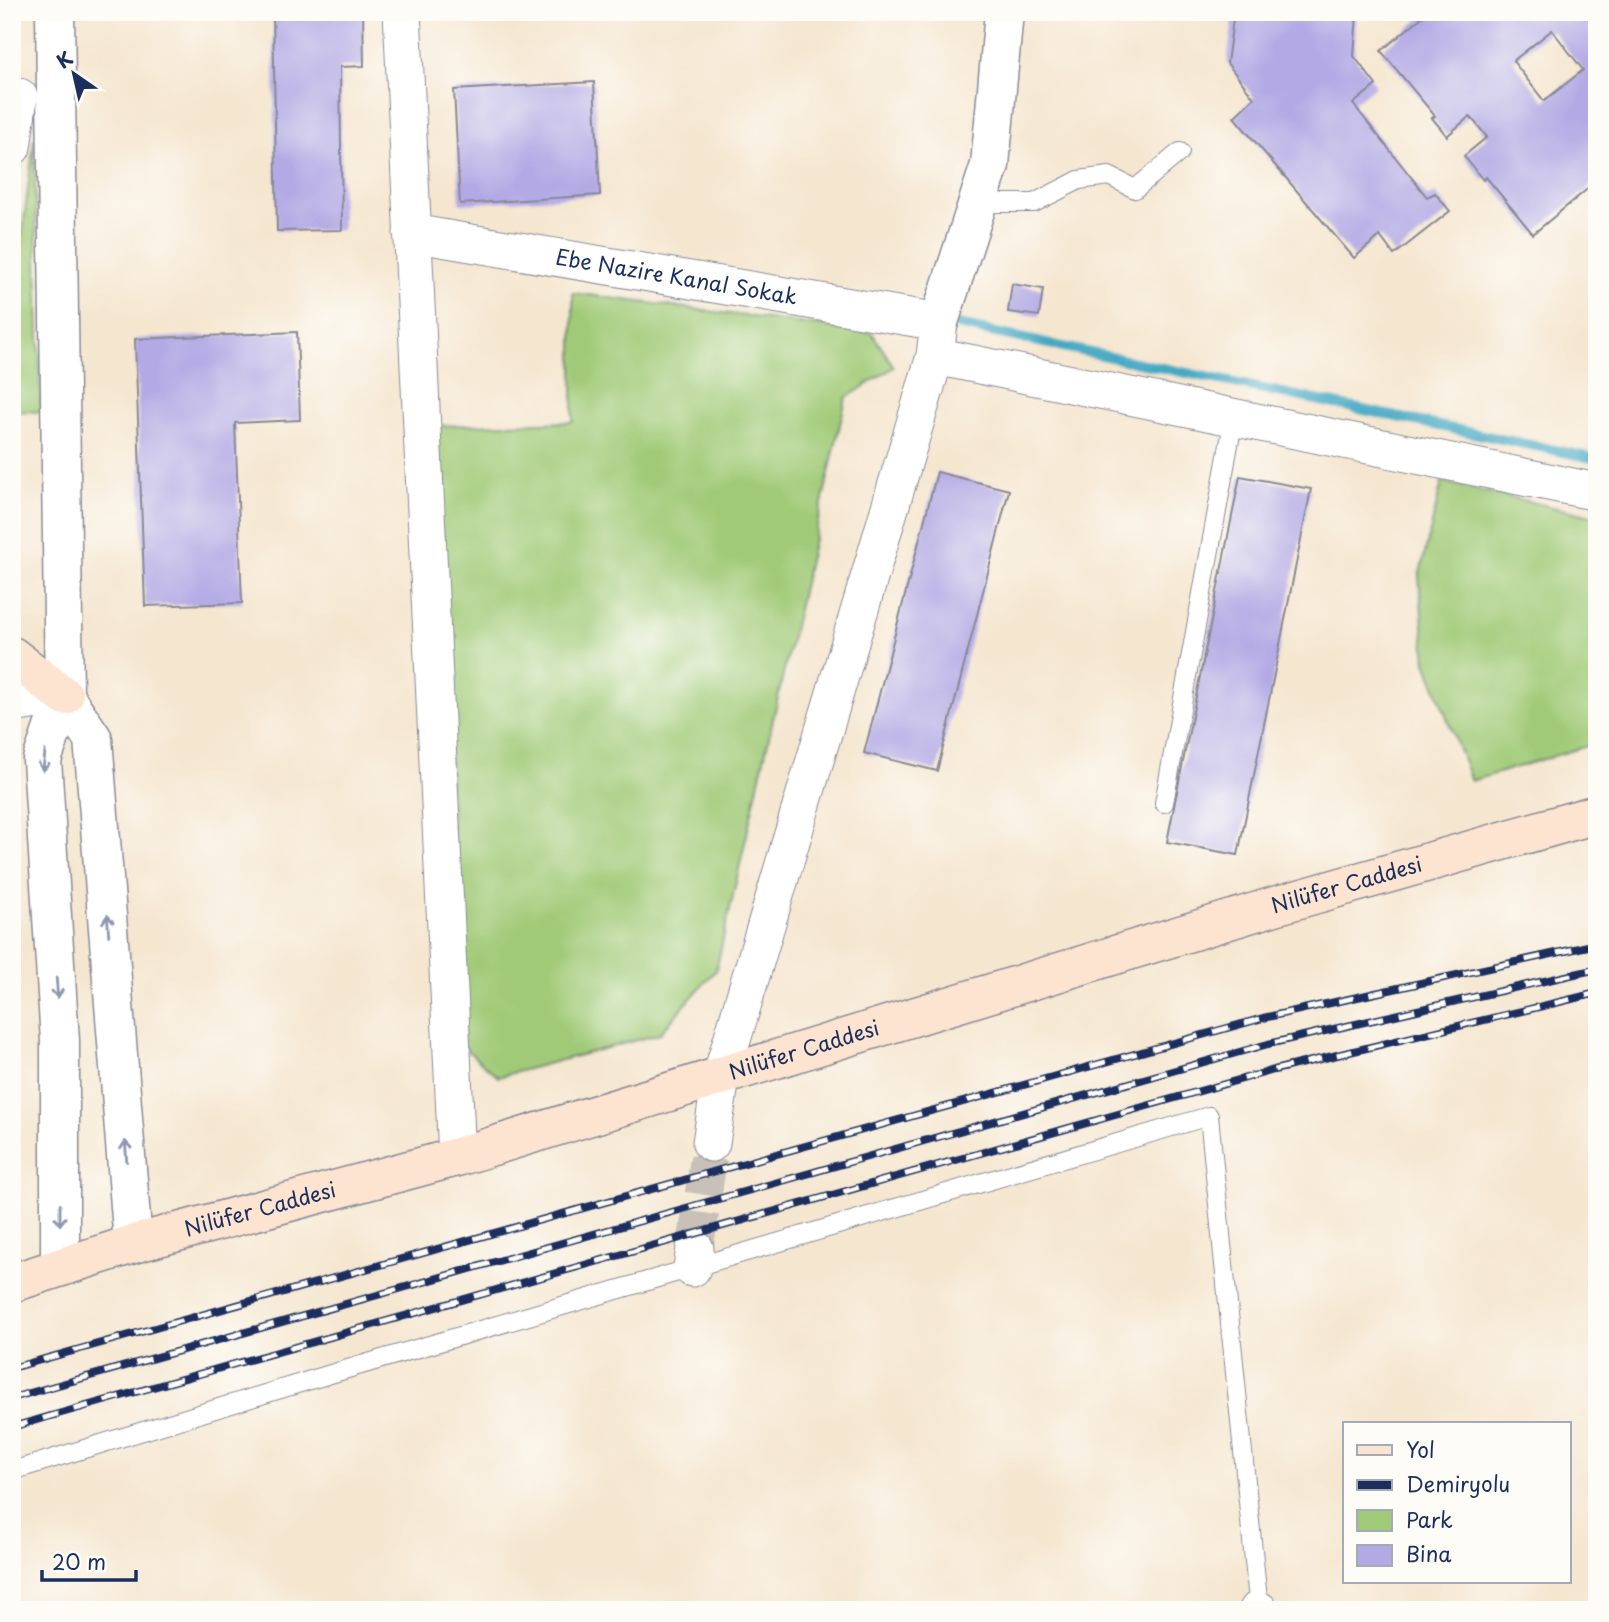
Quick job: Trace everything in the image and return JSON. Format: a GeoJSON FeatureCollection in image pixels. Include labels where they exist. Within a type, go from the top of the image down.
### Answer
{"type":"FeatureCollection","features":[{"type":"Feature","properties":{"kind":"main road"},"geometry":{"type":"LineString","coordinates":[[12,656],[64,696]]}},
{"type":"Feature","properties":{"kind":"main road","name":"Nilüfer Caddesi"},"geometry":{"type":"LineString","coordinates":[[12,1283],[133,1244],[457,1157],[1278,905],[1597,814]]}},
{"type":"Feature","properties":{"kind":"street"},"geometry":{"type":"LineString","coordinates":[[55,12],[64,696],[42,760],[60,1041],[60,1267]]}},
{"type":"Feature","properties":{"kind":"street"},"geometry":{"type":"LineString","coordinates":[[402,12],[457,1157]]}},
{"type":"Feature","properties":{"kind":"street"},"geometry":{"type":"LineString","coordinates":[[711,1143],[721,1077],[990,164],[1004,12]]}},
{"type":"Feature","properties":{"kind":"street"},"geometry":{"type":"LineString","coordinates":[[12,147],[16,97],[58,104]]}},
{"type":"Feature","properties":{"kind":"street","name":"Ebe Nazire Kanal Sokak"},"geometry":{"type":"LineString","coordinates":[[412,233],[937,339],[1234,417],[1597,492]]}},
{"type":"Feature","properties":{"kind":"street"},"geometry":{"type":"LineString","coordinates":[[12,704],[64,696]]}},
{"type":"Feature","properties":{"kind":"street"},"geometry":{"type":"LineString","coordinates":[[64,696],[93,739],[133,1244]]}},
{"type":"Feature","properties":{"kind":"lane"},"geometry":{"type":"LineString","coordinates":[[977,204],[1034,203],[1079,180],[1109,176],[1135,189],[1180,152]]}},
{"type":"Feature","properties":{"kind":"lane"},"geometry":{"type":"LineString","coordinates":[[1164,803],[1234,417]]}},
{"type":"Feature","properties":{"kind":"lane"},"geometry":{"type":"LineString","coordinates":[[12,1471],[694,1259],[1209,1116],[1258,1610]]}},
{"type":"Feature","properties":{"kind":"green space"},"geometry":{"type":"Polygon","coordinates":[[[34,138],[41,412],[12,411],[12,320],[34,138]]]}},
{"type":"Feature","properties":{"kind":"green space"},"geometry":{"type":"Polygon","coordinates":[[[573,293],[872,333],[894,367],[846,398],[716,970],[659,1034],[498,1077],[461,1045],[435,426],[573,422],[573,293]]]}},
{"type":"Feature","properties":{"kind":"green space"},"geometry":{"type":"Polygon","coordinates":[[[1442,482],[1597,517],[1597,743],[1471,781],[1426,662],[1419,577],[1442,482]]]}},
{"type":"Feature","properties":{"kind":"building"},"geometry":{"type":"Polygon","coordinates":[[[273,12],[363,12],[364,66],[340,67],[342,230],[277,231],[273,12]]]}},
{"type":"Feature","properties":{"kind":"building"},"geometry":{"type":"Polygon","coordinates":[[[1234,12],[1357,12],[1354,56],[1376,85],[1353,104],[1427,197],[1435,193],[1450,211],[1394,255],[1380,236],[1354,258],[1234,117],[1254,98],[1227,63],[1234,12]]]}},
{"type":"Feature","properties":{"kind":"building"},"geometry":{"type":"Polygon","coordinates":[[[1428,12],[1597,12],[1597,181],[1533,234],[1486,177],[1483,180],[1464,156],[1487,137],[1470,116],[1447,136],[1432,118],[1435,116],[1381,51],[1428,12]],[[1552,30],[1513,61],[1544,101],[1583,70],[1552,30]]]}},
{"type":"Feature","properties":{"kind":"building"},"geometry":{"type":"Polygon","coordinates":[[[594,82],[600,195],[460,204],[454,90],[594,82]]]}},
{"type":"Feature","properties":{"kind":"building"},"geometry":{"type":"Polygon","coordinates":[[[1012,284],[1043,289],[1039,316],[1008,312],[1012,284]]]}},
{"type":"Feature","properties":{"kind":"building"},"geometry":{"type":"Polygon","coordinates":[[[297,332],[300,420],[235,423],[242,603],[145,606],[135,339],[297,332]]]}},
{"type":"Feature","properties":{"kind":"building"},"geometry":{"type":"Polygon","coordinates":[[[937,472],[1009,490],[937,771],[864,753],[937,472]]]}},
{"type":"Feature","properties":{"kind":"building"},"geometry":{"type":"Polygon","coordinates":[[[1240,476],[1311,489],[1238,855],[1167,842],[1240,476]]]}},
{"type":"Feature","properties":{"kind":"waterway"},"geometry":{"type":"LineString","coordinates":[[958,325],[1597,459]]}},
{"type":"Feature","properties":{"kind":"tunnel"},"geometry":{"type":"LineString","coordinates":[[695,1249],[711,1143]]}},
{"type":"Feature","properties":{"kind":"railway"},"geometry":{"type":"LineString","coordinates":[[12,1368],[1263,1018],[1597,944]]}},
{"type":"Feature","properties":{"kind":"railway"},"geometry":{"type":"LineString","coordinates":[[12,1398],[1268,1044],[1597,969]]}},
{"type":"Feature","properties":{"kind":"railway"},"geometry":{"type":"LineString","coordinates":[[12,1427],[1274,1070],[1597,993]]}}]}
